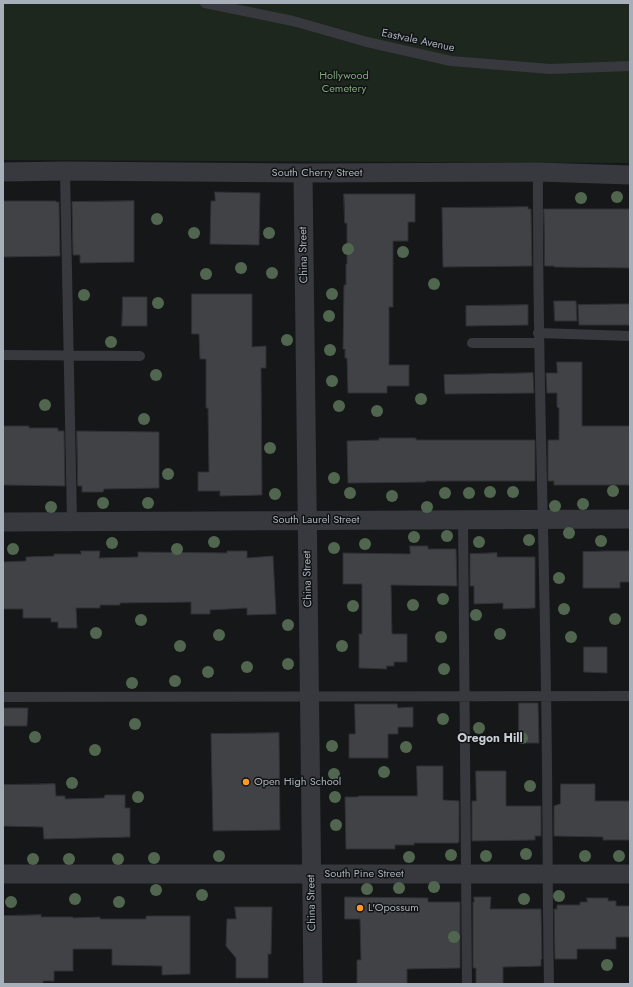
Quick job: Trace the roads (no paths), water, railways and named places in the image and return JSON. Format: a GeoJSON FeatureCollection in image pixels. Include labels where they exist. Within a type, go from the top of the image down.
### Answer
{"type":"FeatureCollection","features":[{"type":"Feature","properties":{"kind":"street","name":"South Cherry Street"},"geometry":{"type":"LineString","coordinates":[[3,172],[538,172],[630,175]]}},
{"type":"Feature","properties":{"kind":"street","name":"China Street"},"geometry":{"type":"LineString","coordinates":[[303,173],[313,984]]}},
{"type":"Feature","properties":{"kind":"street","name":"South Laurel Street"},"geometry":{"type":"LineString","coordinates":[[3,522],[630,519]]}},
{"type":"Feature","properties":{"kind":"street","name":"South Pine Street"},"geometry":{"type":"LineString","coordinates":[[3,874],[630,874]]}},
{"type":"Feature","properties":{"kind":"lane","name":"Eastvale Avenue"},"geometry":{"type":"LineString","coordinates":[[205,3],[293,21],[367,42],[451,61],[550,69],[630,66]]}},
{"type":"Feature","properties":{"kind":"lane"},"geometry":{"type":"LineString","coordinates":[[66,171],[72,522]]}},
{"type":"Feature","properties":{"kind":"lane"},"geometry":{"type":"LineString","coordinates":[[538,172],[538,338],[546,696],[549,984]]}},
{"type":"Feature","properties":{"kind":"lane"},"geometry":{"type":"LineString","coordinates":[[472,344],[538,338],[630,336]]}},
{"type":"Feature","properties":{"kind":"lane"},"geometry":{"type":"LineString","coordinates":[[3,355],[140,356]]}},
{"type":"Feature","properties":{"kind":"lane"},"geometry":{"type":"LineString","coordinates":[[463,520],[467,984]]}},
{"type":"Feature","properties":{"kind":"lane"},"geometry":{"type":"LineString","coordinates":[[3,697],[630,696]]}},
{"type":"Feature","properties":{"kind":"place","name":"Open High School"},"geometry":{"type":"Point","coordinates":[246,782]}},
{"type":"Feature","properties":{"kind":"place","name":"L'Opossum"},"geometry":{"type":"Point","coordinates":[360,908]}},
{"type":"Feature","properties":{"kind":"district","name":"Oregon Hill"},"geometry":{"type":"Point","coordinates":[490,739]}},
{"type":"Feature","properties":{"kind":"park label","name":"Hollywood Cemetery"},"geometry":{"type":"Point","coordinates":[344,82]}}]}
